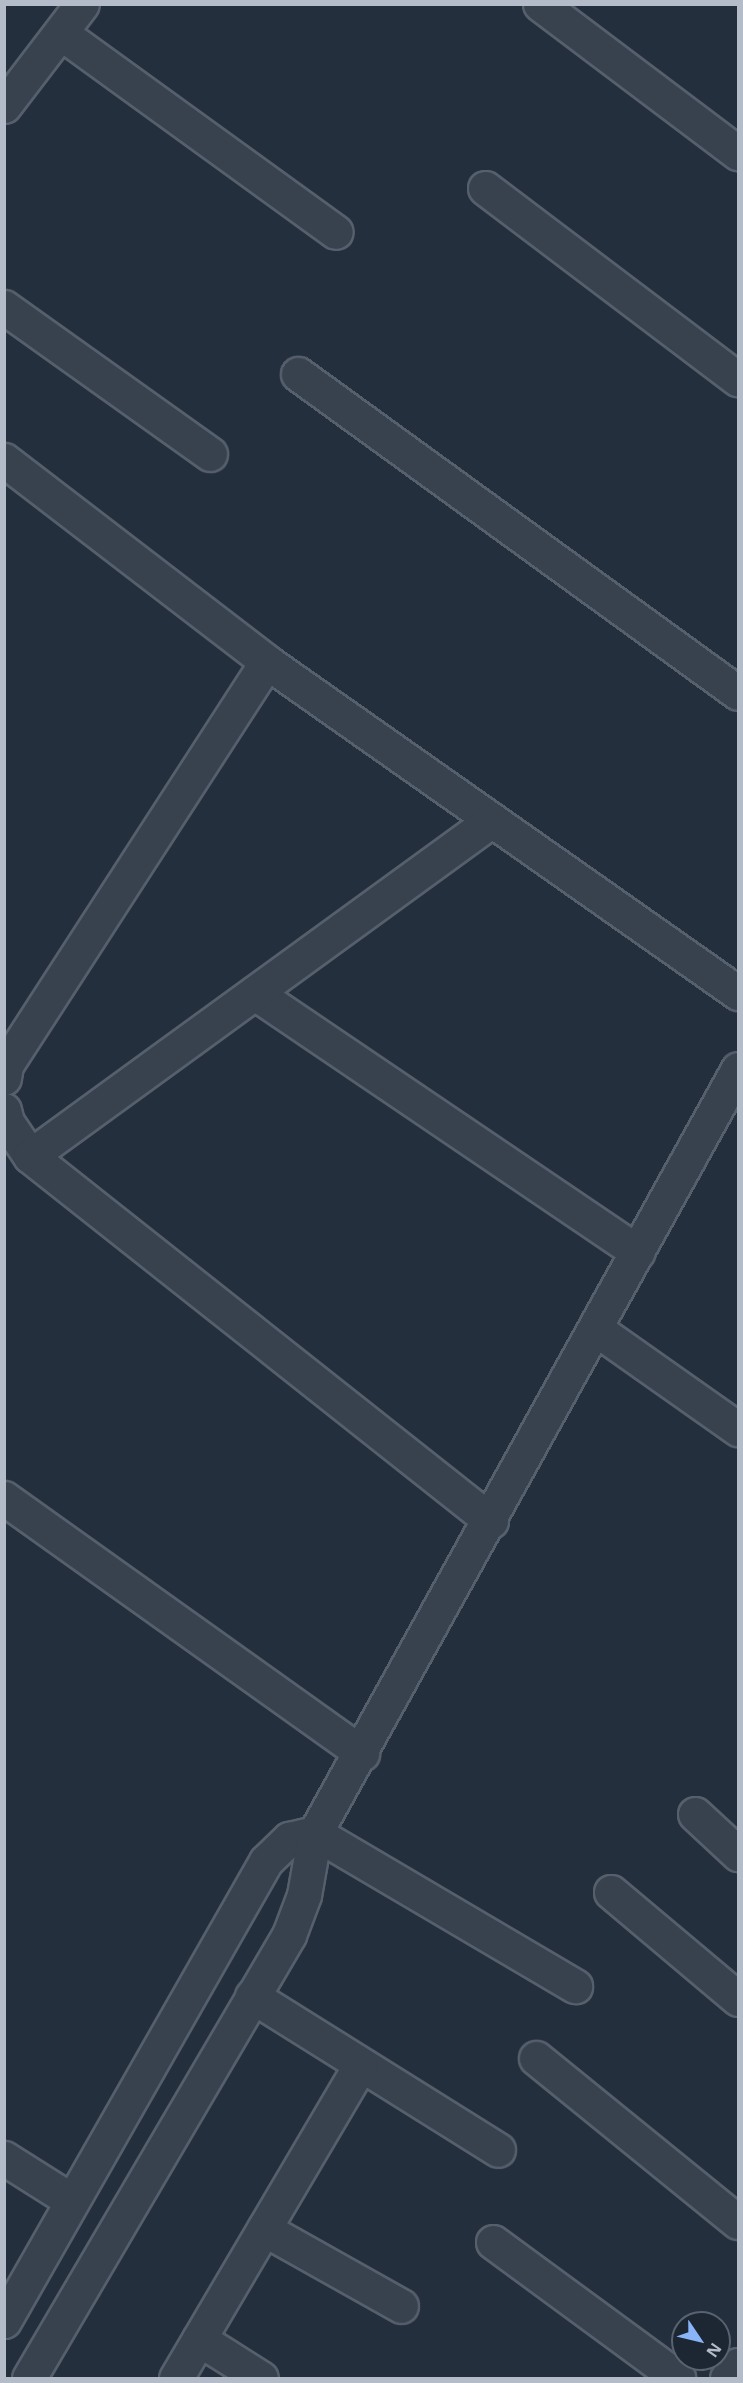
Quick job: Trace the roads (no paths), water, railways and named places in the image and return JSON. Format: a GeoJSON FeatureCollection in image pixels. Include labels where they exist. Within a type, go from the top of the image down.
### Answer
{"type":"FeatureCollection","features":[{"type":"Feature","properties":{"kind":"street"},"geometry":{"type":"LineString","coordinates":[[4,106],[82,4]]}},
{"type":"Feature","properties":{"kind":"street"},"geometry":{"type":"LineString","coordinates":[[540,4],[738,153]]}},
{"type":"Feature","properties":{"kind":"street"},"geometry":{"type":"LineString","coordinates":[[61,33],[336,232]]}},
{"type":"Feature","properties":{"kind":"street"},"geometry":{"type":"LineString","coordinates":[[485,188],[738,380]]}},
{"type":"Feature","properties":{"kind":"street"},"geometry":{"type":"LineString","coordinates":[[4,307],[210,454]]}},
{"type":"Feature","properties":{"kind":"street"},"geometry":{"type":"LineString","coordinates":[[298,374],[738,693]]}},
{"type":"Feature","properties":{"kind":"street"},"geometry":{"type":"LineString","coordinates":[[4,460],[267,662],[738,993]]}},
{"type":"Feature","properties":{"kind":"street"},"geometry":{"type":"LineString","coordinates":[[5,1069],[267,662]]}},
{"type":"Feature","properties":{"kind":"street"},"geometry":{"type":"LineString","coordinates":[[30,1156],[492,820]]}},
{"type":"Feature","properties":{"kind":"street"},"geometry":{"type":"LineString","coordinates":[[255,993],[638,1252]]}},
{"type":"Feature","properties":{"kind":"street"},"geometry":{"type":"LineString","coordinates":[[29,2379],[289,1935],[304,1895],[315,1833],[491,1521],[738,1069]]}},
{"type":"Feature","properties":{"kind":"street"},"geometry":{"type":"LineString","coordinates":[[5,1119],[30,1156],[491,1521]]}},
{"type":"Feature","properties":{"kind":"street"},"geometry":{"type":"LineString","coordinates":[[596,1329],[738,1429]]}},
{"type":"Feature","properties":{"kind":"street"},"geometry":{"type":"LineString","coordinates":[[4,1498],[362,1753]]}},
{"type":"Feature","properties":{"kind":"street"},"geometry":{"type":"LineString","coordinates":[[695,1814],[738,1854]]}},
{"type":"Feature","properties":{"kind":"street"},"geometry":{"type":"LineString","coordinates":[[4,2321],[266,1861],[289,1839],[315,1833],[575,1986]]}},
{"type":"Feature","properties":{"kind":"street"},"geometry":{"type":"LineString","coordinates":[[611,1892],[738,1999]]}},
{"type":"Feature","properties":{"kind":"street"},"geometry":{"type":"LineString","coordinates":[[252,1996],[360,2066],[498,2150]]}},
{"type":"Feature","properties":{"kind":"street"},"geometry":{"type":"LineString","coordinates":[[536,2058],[738,2222]]}},
{"type":"Feature","properties":{"kind":"street"},"geometry":{"type":"LineString","coordinates":[[176,2379],[360,2066]]}},
{"type":"Feature","properties":{"kind":"street"},"geometry":{"type":"LineString","coordinates":[[4,2158],[72,2201]]}},
{"type":"Feature","properties":{"kind":"street"},"geometry":{"type":"LineString","coordinates":[[264,2229],[401,2306]]}},
{"type":"Feature","properties":{"kind":"street"},"geometry":{"type":"LineString","coordinates":[[493,2242],[678,2379]]}},
{"type":"Feature","properties":{"kind":"street"},"geometry":{"type":"LineString","coordinates":[[199,2339],[261,2379]]}},
{"type":"Feature","properties":{"kind":"street"},"geometry":{"type":"LineString","coordinates":[[727,2379],[738,2365]]}}]}
